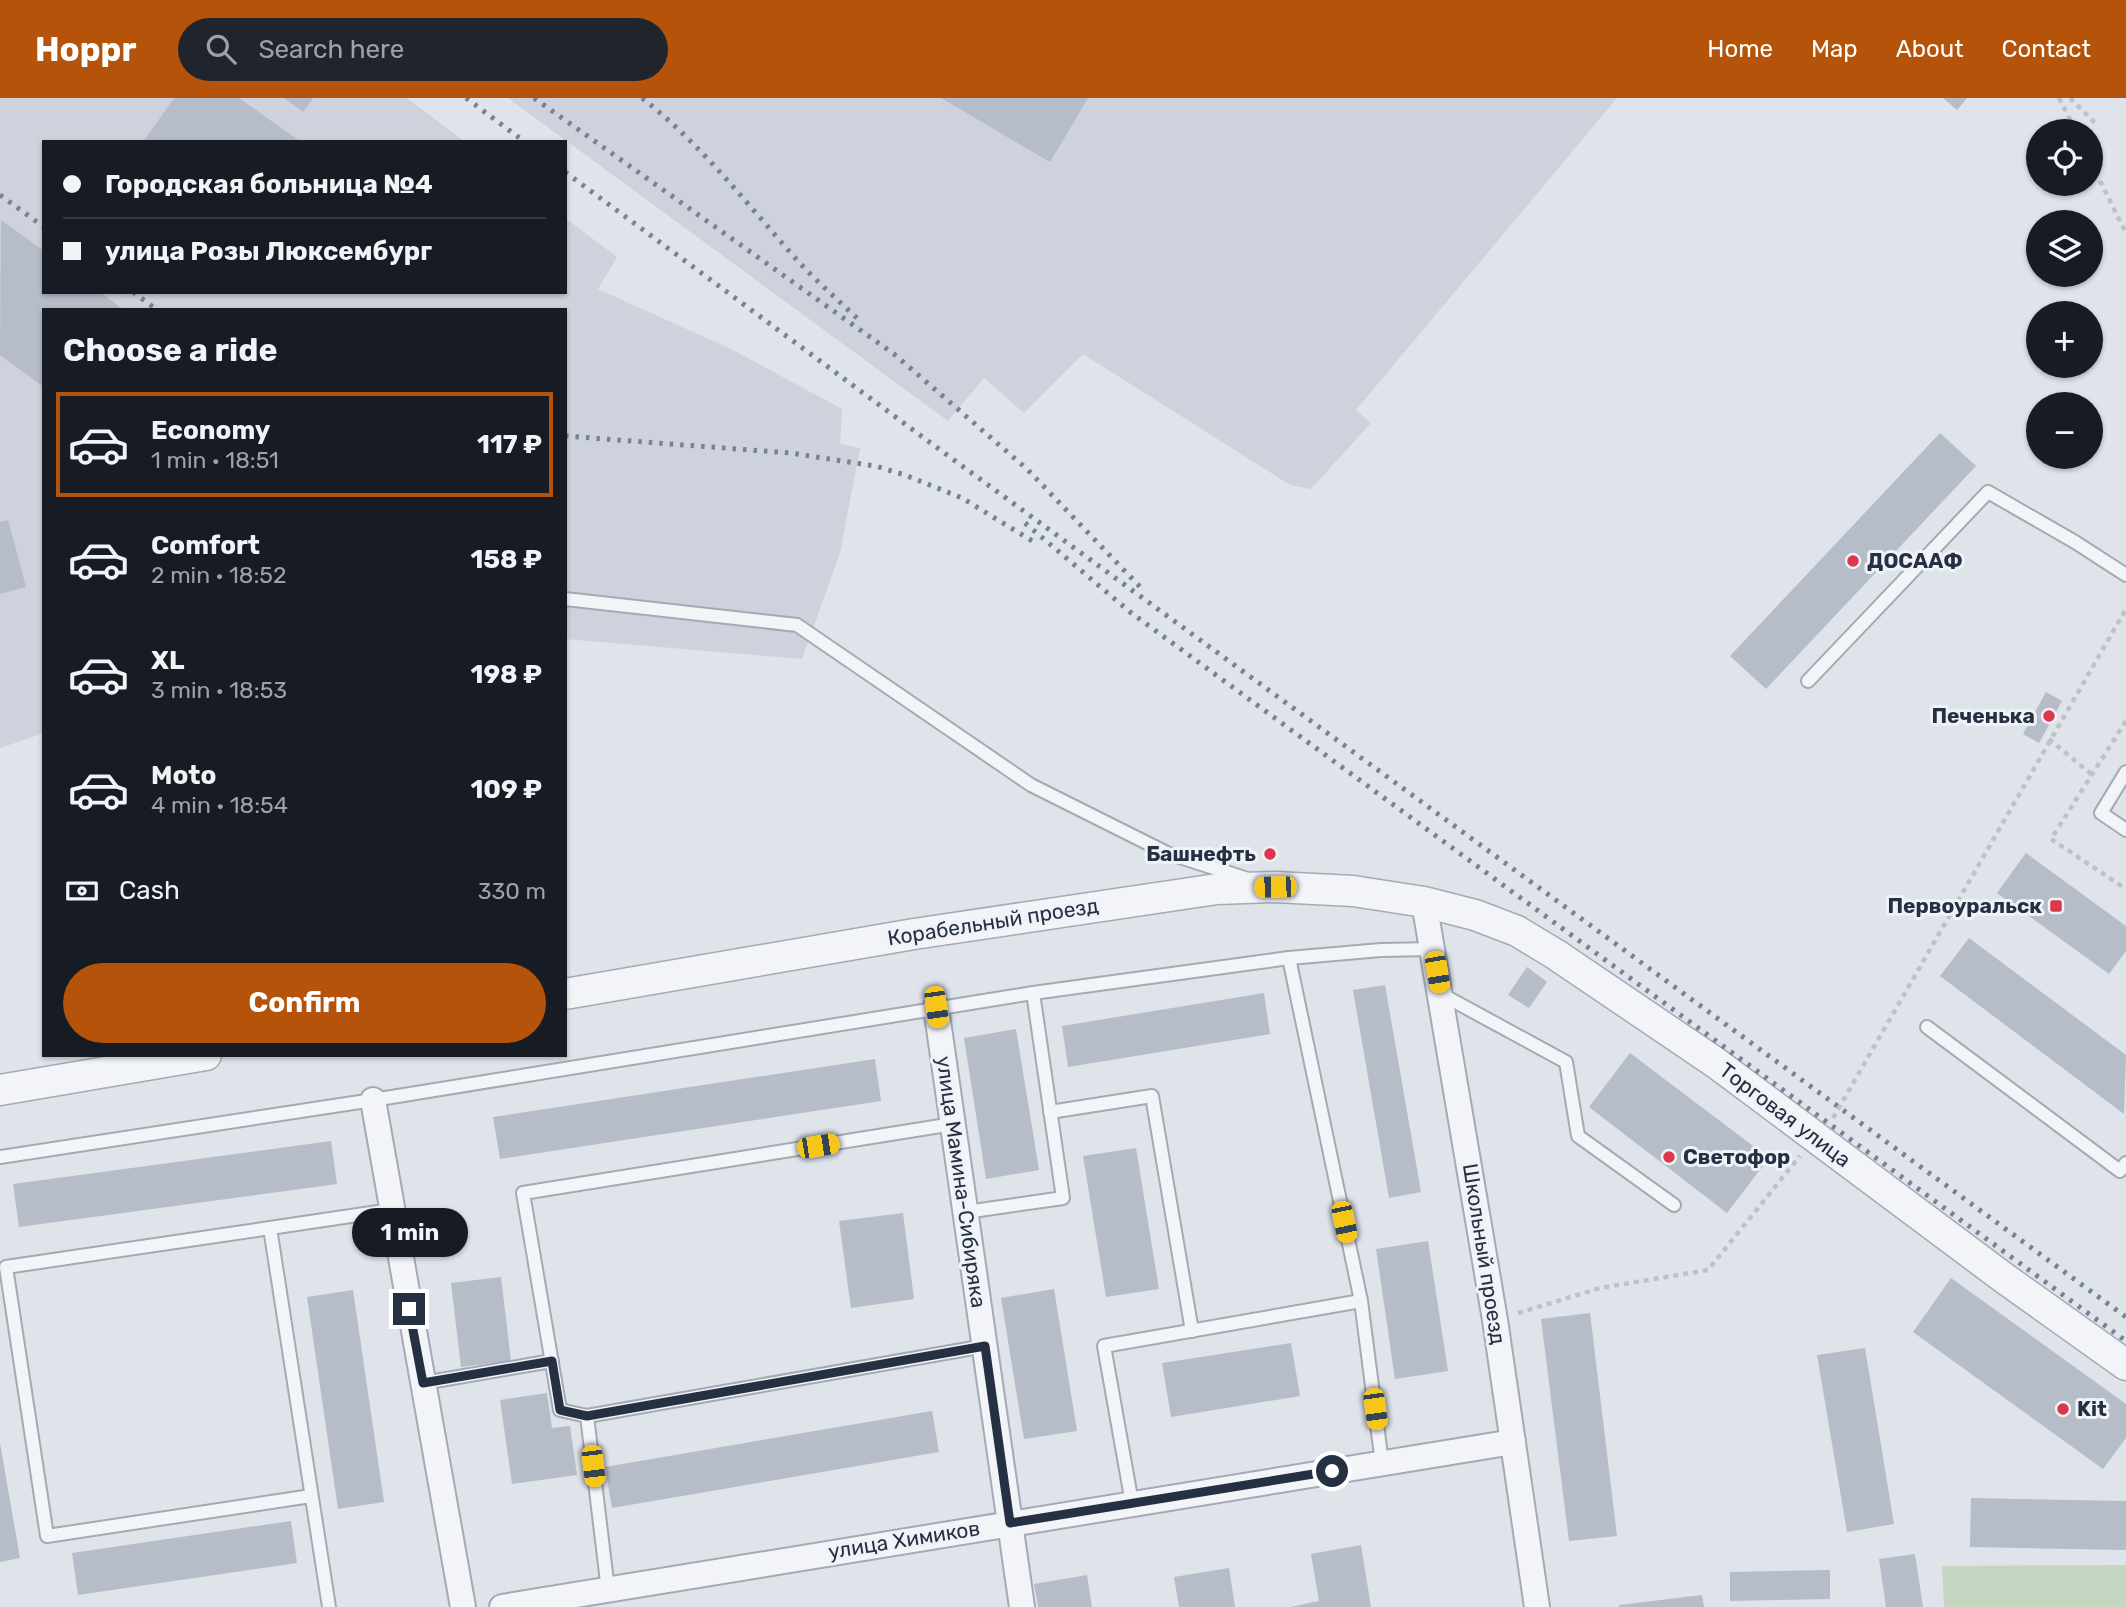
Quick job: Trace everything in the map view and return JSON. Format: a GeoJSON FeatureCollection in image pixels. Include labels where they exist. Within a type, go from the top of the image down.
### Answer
{"type":"FeatureCollection","features":[{"type":"Feature","properties":{"kind":"street","name":"Корабельный проезд"},"geometry":{"type":"LineString","coordinates":[[567,994],[914,934],[1217,889],[1275,887],[1353,891],[1424,902]]}},
{"type":"Feature","properties":{"kind":"street","name":"Торговая улица"},"geometry":{"type":"LineString","coordinates":[[1424,902],[1475,915],[1517,931],[1555,954],[1716,1063],[2004,1278],[2126,1365]]}},
{"type":"Feature","properties":{"kind":"street","name":"Школьный проезд"},"geometry":{"type":"LineString","coordinates":[[1424,902],[1495,1320],[1536,1607]]}},
{"type":"Feature","properties":{"kind":"street","name":"улица Мамина-Сибиряка"},"geometry":{"type":"LineString","coordinates":[[936,1007],[1022,1607]]}},
{"type":"Feature","properties":{"kind":"street"},"geometry":{"type":"LineString","coordinates":[[0,1090],[194,1057]]}},
{"type":"Feature","properties":{"kind":"street"},"geometry":{"type":"LineString","coordinates":[[373,1100],[463,1607]]}},
{"type":"Feature","properties":{"kind":"street","name":"улица Химиков"},"geometry":{"type":"LineString","coordinates":[[502,1607],[1513,1442]]}},
{"type":"Feature","properties":{"kind":"lane"},"geometry":{"type":"LineString","coordinates":[[1808,681],[1988,492],[2126,575]]}},
{"type":"Feature","properties":{"kind":"lane"},"geometry":{"type":"LineString","coordinates":[[567,599],[797,625],[1031,785],[1167,853],[1275,887]]}},
{"type":"Feature","properties":{"kind":"lane"},"geometry":{"type":"LineString","coordinates":[[2126,772],[2101,813],[2126,830]]}},
{"type":"Feature","properties":{"kind":"lane"},"geometry":{"type":"LineString","coordinates":[[0,1157],[373,1100],[936,1007],[1289,958],[1381,950],[1433,950]]}},
{"type":"Feature","properties":{"kind":"lane"},"geometry":{"type":"LineString","coordinates":[[1289,958],[1361,1301],[1382,1463]]}},
{"type":"Feature","properties":{"kind":"lane"},"geometry":{"type":"LineString","coordinates":[[965,1212],[1063,1198],[1033,993]]}},
{"type":"Feature","properties":{"kind":"lane"},"geometry":{"type":"LineString","coordinates":[[1441,994],[1566,1062],[1578,1136],[1674,1205]]}},
{"type":"Feature","properties":{"kind":"lane"},"geometry":{"type":"LineString","coordinates":[[1927,1027],[2120,1171],[2126,1163]]}},
{"type":"Feature","properties":{"kind":"lane"},"geometry":{"type":"LineString","coordinates":[[1050,1112],[1152,1096],[1192,1331]]}},
{"type":"Feature","properties":{"kind":"lane"},"geometry":{"type":"LineString","coordinates":[[953,1124],[523,1193],[560,1410],[587,1416],[985,1346]]}},
{"type":"Feature","properties":{"kind":"lane"},"geometry":{"type":"LineString","coordinates":[[312,1496],[47,1536],[6,1267],[391,1210]]}},
{"type":"Feature","properties":{"kind":"lane"},"geometry":{"type":"LineString","coordinates":[[270,1228],[329,1607]]}},
{"type":"Feature","properties":{"kind":"lane"},"geometry":{"type":"LineString","coordinates":[[1132,1503],[1104,1346],[1361,1301]]}},
{"type":"Feature","properties":{"kind":"lane"},"geometry":{"type":"LineString","coordinates":[[423,1383],[552,1361]]}},
{"type":"Feature","properties":{"kind":"lane"},"geometry":{"type":"LineString","coordinates":[[587,1416],[608,1590]]}},
{"type":"Feature","properties":{"kind":"path"},"geometry":{"type":"LineString","coordinates":[[2059,98],[2070,119]]}},
{"type":"Feature","properties":{"kind":"path"},"geometry":{"type":"LineString","coordinates":[[2070,98],[2091,119]]}},
{"type":"Feature","properties":{"kind":"path"},"geometry":{"type":"LineString","coordinates":[[2103,187],[2126,233]]}},
{"type":"Feature","properties":{"kind":"path"},"geometry":{"type":"LineString","coordinates":[[1495,1320],[1600,1288],[1708,1270],[1814,1138],[1840,1110],[2049,739],[2126,609]]}},
{"type":"Feature","properties":{"kind":"path"},"geometry":{"type":"LineString","coordinates":[[2126,720],[2051,839],[2126,889]]}},
{"type":"Feature","properties":{"kind":"path"},"geometry":{"type":"LineString","coordinates":[[2049,739],[2091,774]]}},
{"type":"Feature","properties":{"kind":"shaded area"},"geometry":{"type":"Polygon","coordinates":[[[0,98],[407,98],[462,140],[42,140],[42,294],[567,294],[567,220],[617,257],[598,289],[733,350],[842,409],[840,444],[860,448],[840,553],[802,659],[567,639],[567,308],[42,308],[42,734],[0,748],[0,98]]]}},
{"type":"Feature","properties":{"kind":"shaded area"},"geometry":{"type":"Polygon","coordinates":[[[508,98],[1617,98],[1356,410],[1371,423],[1311,489],[1290,485],[1083,354],[1024,413],[984,378],[948,421],[508,98]]]}},
{"type":"Feature","properties":{"kind":"green space"},"geometry":{"type":"Polygon","coordinates":[[[2126,1565],[2126,1607],[1944,1607],[1942,1566],[2126,1565]]]}},
{"type":"Feature","properties":{"kind":"building"},"geometry":{"type":"Polygon","coordinates":[[[174,98],[239,98],[298,140],[144,140],[174,98]]]}},
{"type":"Feature","properties":{"kind":"building"},"geometry":{"type":"Polygon","coordinates":[[[284,98],[313,98],[303,112],[284,98]]]}},
{"type":"Feature","properties":{"kind":"building"},"geometry":{"type":"Polygon","coordinates":[[[941,98],[1088,98],[1050,162],[941,98]]]}},
{"type":"Feature","properties":{"kind":"building"},"geometry":{"type":"Polygon","coordinates":[[[1943,98],[1967,98],[1957,110],[1943,98]]]}},
{"type":"Feature","properties":{"kind":"building"},"geometry":{"type":"Polygon","coordinates":[[[1,220],[42,250],[42,294],[103,294],[121,308],[42,308],[42,386],[0,355],[1,220]]]}},
{"type":"Feature","properties":{"kind":"building","name":"ДОСААФ"},"geometry":{"type":"Polygon","coordinates":[[[1940,433],[1976,466],[1766,689],[1730,656],[1940,433]]]}},
{"type":"Feature","properties":{"kind":"building"},"geometry":{"type":"Polygon","coordinates":[[[8,520],[26,587],[0,594],[0,522],[8,520]]]}},
{"type":"Feature","properties":{"kind":"building"},"geometry":{"type":"Polygon","coordinates":[[[2046,692],[2062,701],[2039,743],[2023,734],[2046,692]]]}},
{"type":"Feature","properties":{"kind":"building","name":"Первоуральск"},"geometry":{"type":"Polygon","coordinates":[[[2026,853],[2126,926],[2126,951],[2109,974],[1997,893],[2026,853]]]}},
{"type":"Feature","properties":{"kind":"building"},"geometry":{"type":"Polygon","coordinates":[[[1969,938],[2126,1055],[2124,1114],[1940,976],[1969,938]]]}},
{"type":"Feature","properties":{"kind":"building"},"geometry":{"type":"Polygon","coordinates":[[[1527,967],[1547,982],[1529,1008],[1508,995],[1527,967]]]}},
{"type":"Feature","properties":{"kind":"building"},"geometry":{"type":"Polygon","coordinates":[[[1385,985],[1421,1192],[1389,1198],[1353,990],[1385,985]]]}},
{"type":"Feature","properties":{"kind":"building"},"geometry":{"type":"Polygon","coordinates":[[[1264,993],[1270,1034],[1068,1067],[1062,1026],[1264,993]]]}},
{"type":"Feature","properties":{"kind":"building"},"geometry":{"type":"Polygon","coordinates":[[[1016,1029],[1039,1170],[986,1179],[964,1038],[1016,1029]]]}},
{"type":"Feature","properties":{"kind":"building"},"geometry":{"type":"Polygon","coordinates":[[[1630,1053],[1769,1158],[1727,1213],[1589,1107],[1630,1053]]]}},
{"type":"Feature","properties":{"kind":"building"},"geometry":{"type":"Polygon","coordinates":[[[875,1059],[881,1101],[500,1159],[493,1117],[875,1059]]]}},
{"type":"Feature","properties":{"kind":"building"},"geometry":{"type":"Polygon","coordinates":[[[331,1141],[337,1184],[19,1227],[13,1184],[331,1141]]]}},
{"type":"Feature","properties":{"kind":"building"},"geometry":{"type":"Polygon","coordinates":[[[1136,1148],[1159,1289],[1106,1297],[1083,1156],[1136,1148]]]}},
{"type":"Feature","properties":{"kind":"building"},"geometry":{"type":"Polygon","coordinates":[[[903,1213],[914,1299],[851,1308],[839,1221],[903,1213]]]}},
{"type":"Feature","properties":{"kind":"building"},"geometry":{"type":"Polygon","coordinates":[[[1428,1241],[1448,1371],[1395,1379],[1376,1249],[1428,1241]]]}},
{"type":"Feature","properties":{"kind":"building"},"geometry":{"type":"Polygon","coordinates":[[[501,1277],[511,1361],[461,1367],[451,1283],[501,1277]]]}},
{"type":"Feature","properties":{"kind":"building"},"geometry":{"type":"Polygon","coordinates":[[[1951,1278],[2126,1404],[2126,1438],[2103,1469],[1913,1332],[1951,1278]]]}},
{"type":"Feature","properties":{"kind":"building"},"geometry":{"type":"Polygon","coordinates":[[[1054,1289],[1077,1431],[1024,1439],[1001,1298],[1054,1289]]]}},
{"type":"Feature","properties":{"kind":"building"},"geometry":{"type":"Polygon","coordinates":[[[353,1290],[384,1502],[338,1509],[307,1297],[353,1290]]]}},
{"type":"Feature","properties":{"kind":"building"},"geometry":{"type":"Polygon","coordinates":[[[1590,1313],[1617,1536],[1569,1541],[1541,1319],[1590,1313]]]}},
{"type":"Feature","properties":{"kind":"building"},"geometry":{"type":"Polygon","coordinates":[[[1291,1343],[1300,1396],[1171,1417],[1162,1363],[1291,1343]]]}},
{"type":"Feature","properties":{"kind":"building"},"geometry":{"type":"Polygon","coordinates":[[[1865,1348],[1894,1524],[1847,1532],[1817,1355],[1865,1348]]]}},
{"type":"Feature","properties":{"kind":"building"},"geometry":{"type":"Polygon","coordinates":[[[547,1393],[552,1428],[570,1426],[577,1475],[512,1484],[500,1400],[547,1393]]]}},
{"type":"Feature","properties":{"kind":"building"},"geometry":{"type":"Polygon","coordinates":[[[932,1411],[939,1452],[612,1508],[605,1467],[932,1411]]]}},
{"type":"Feature","properties":{"kind":"building"},"geometry":{"type":"Polygon","coordinates":[[[0,1443],[20,1558],[0,1562],[0,1443]]]}},
{"type":"Feature","properties":{"kind":"building"},"geometry":{"type":"Polygon","coordinates":[[[1971,1498],[2126,1501],[2126,1550],[1970,1547],[1971,1498]]]}},
{"type":"Feature","properties":{"kind":"building"},"geometry":{"type":"Polygon","coordinates":[[[291,1521],[297,1563],[78,1595],[72,1553],[291,1521]]]}},
{"type":"Feature","properties":{"kind":"building"},"geometry":{"type":"Polygon","coordinates":[[[1361,1545],[1371,1607],[1290,1607],[1319,1601],[1311,1554],[1361,1545]]]}},
{"type":"Feature","properties":{"kind":"building"},"geometry":{"type":"Polygon","coordinates":[[[1915,1554],[1923,1607],[1886,1607],[1879,1559],[1915,1554]]]}},
{"type":"Feature","properties":{"kind":"building"},"geometry":{"type":"Polygon","coordinates":[[[1229,1568],[1235,1607],[1179,1607],[1174,1577],[1229,1568]]]}},
{"type":"Feature","properties":{"kind":"building"},"geometry":{"type":"Polygon","coordinates":[[[1830,1570],[1830,1599],[1730,1601],[1730,1572],[1830,1570]]]}},
{"type":"Feature","properties":{"kind":"building"},"geometry":{"type":"Polygon","coordinates":[[[1087,1575],[1092,1607],[1038,1607],[1034,1584],[1087,1575]]]}},
{"type":"Feature","properties":{"kind":"building"},"geometry":{"type":"Polygon","coordinates":[[[1702,1595],[1704,1607],[1619,1607],[1619,1605],[1702,1595]]]}},
{"type":"Feature","properties":{"kind":"railway"},"geometry":{"type":"LineString","coordinates":[[466,98],[522,140]]}},
{"type":"Feature","properties":{"kind":"railway"},"geometry":{"type":"LineString","coordinates":[[534,98],[894,354],[1027,469],[1143,590]]}},
{"type":"Feature","properties":{"kind":"railway"},"geometry":{"type":"LineString","coordinates":[[642,98],[704,155],[804,268],[859,320]]}},
{"type":"Feature","properties":{"kind":"railway"},"geometry":{"type":"LineString","coordinates":[[567,173],[928,441],[2126,1317]]}},
{"type":"Feature","properties":{"kind":"railway"},"geometry":{"type":"LineString","coordinates":[[0,195],[42,226]]}},
{"type":"Feature","properties":{"kind":"railway"},"geometry":{"type":"LineString","coordinates":[[136,294],[154,308]]}},
{"type":"Feature","properties":{"kind":"railway"},"geometry":{"type":"LineString","coordinates":[[567,436],[790,453],[875,466],[962,498],[1034,542]]}},
{"type":"Feature","properties":{"kind":"railway"},"geometry":{"type":"LineString","coordinates":[[1025,523],[1130,612],[2126,1341]]}},
{"type":"Feature","properties":{"kind":"place","name":"ДОСААФ"},"geometry":{"type":"Point","coordinates":[1853,561]}},
{"type":"Feature","properties":{"kind":"place","name":"Печенька"},"geometry":{"type":"Point","coordinates":[2049,716]}},
{"type":"Feature","properties":{"kind":"place","name":"Башнефть"},"geometry":{"type":"Point","coordinates":[1270,854]}},
{"type":"Feature","properties":{"kind":"place","name":"Первоуральск"},"geometry":{"type":"Point","coordinates":[2056,906]}},
{"type":"Feature","properties":{"kind":"place","name":"Светофор"},"geometry":{"type":"Point","coordinates":[1669,1157]}},
{"type":"Feature","properties":{"kind":"place","name":"Kit"},"geometry":{"type":"Point","coordinates":[2063,1409]}},
{"type":"Feature","properties":{"kind":"route"},"geometry":{"type":"LineString","coordinates":[[409,1309],[423,1383],[552,1361],[560,1410],[587,1416],[985,1346],[1010,1523],[1332,1471]]}}]}
